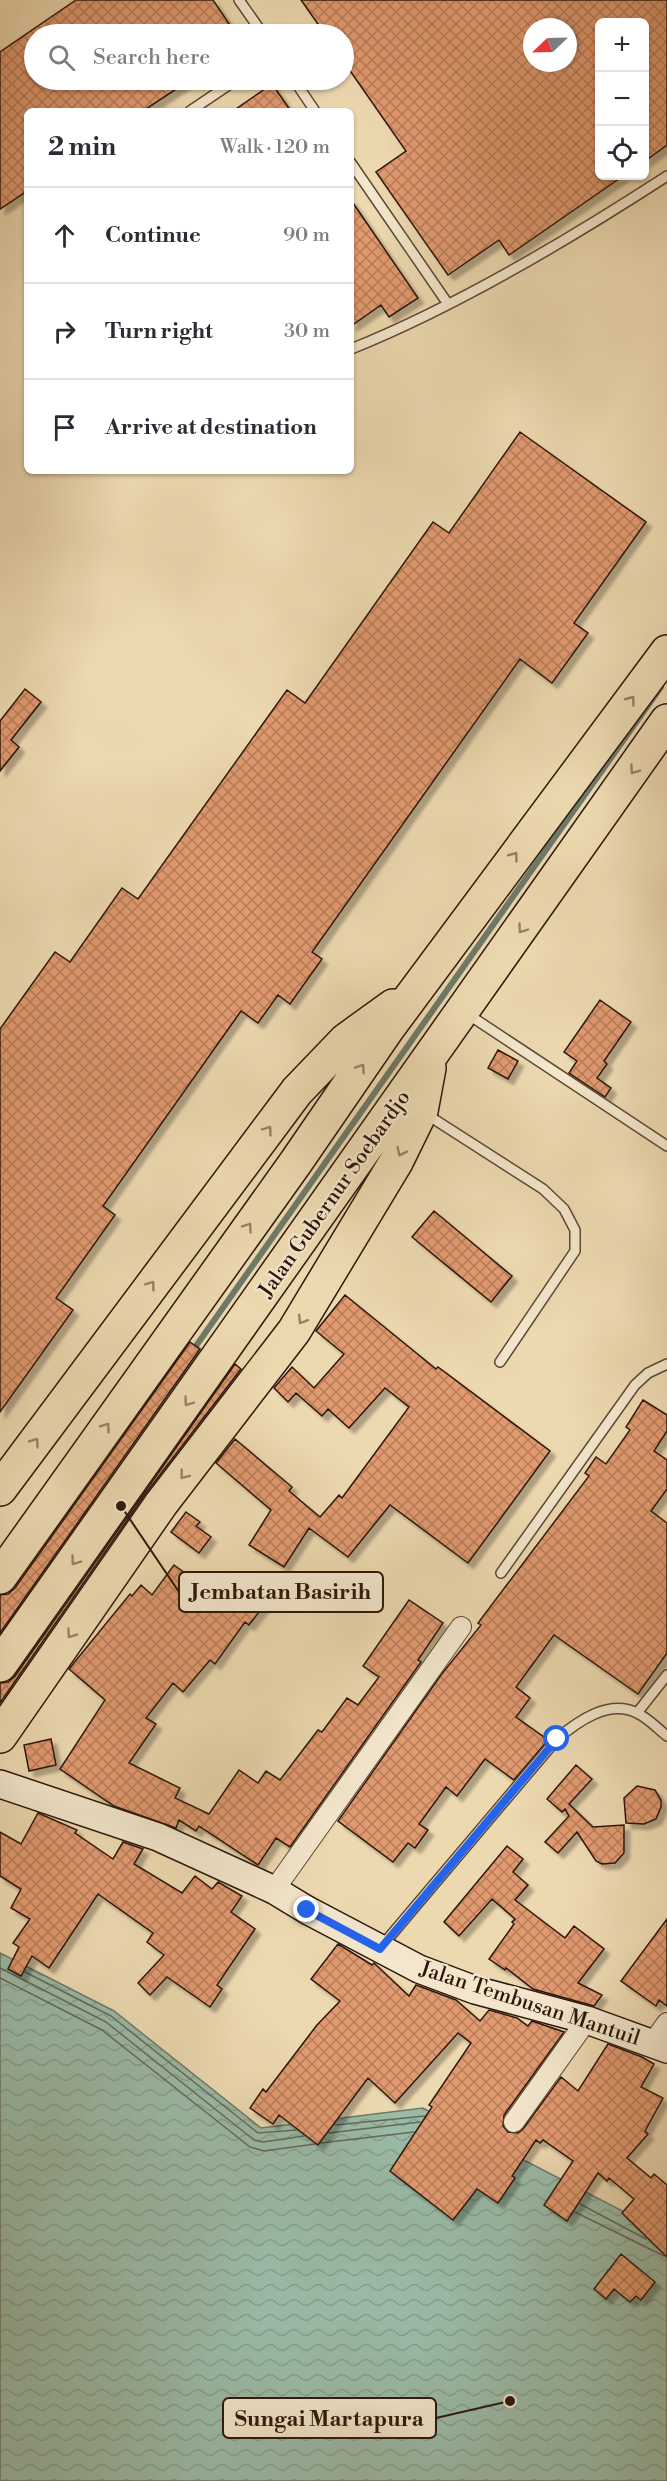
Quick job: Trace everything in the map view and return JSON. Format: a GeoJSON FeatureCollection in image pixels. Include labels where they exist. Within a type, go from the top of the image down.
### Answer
{"type":"FeatureCollection","features":[{"type":"Feature","properties":{"kind":"highway"},"geometry":{"type":"LineString","coordinates":[[0,1578],[418,988],[667,652]]}},
{"type":"Feature","properties":{"kind":"highway","name":"Jalan Gubernur Soebardjo"},"geometry":{"type":"LineString","coordinates":[[0,1665],[667,722]]}},
{"type":"Feature","properties":{"kind":"highway"},"geometry":{"type":"LineString","coordinates":[[0,1489],[297,1091],[346,1040],[418,988]]}},
{"type":"Feature","properties":{"kind":"highway"},"geometry":{"type":"LineString","coordinates":[[0,1736],[161,1504],[294,1331],[396,1162],[421,1111],[431,1057]]}},
{"type":"Feature","properties":{"kind":"highway"},"geometry":{"type":"LineString","coordinates":[[195,1228],[230,1254]]}},
{"type":"Feature","properties":{"kind":"street"},"geometry":{"type":"LineString","coordinates":[[274,1890],[461,1627]]}},
{"type":"Feature","properties":{"kind":"street","name":"Jalan Tembusan Mantuil"},"geometry":{"type":"LineString","coordinates":[[0,1784],[158,1837],[274,1890],[419,1969],[475,1990],[662,2039]]}},
{"type":"Feature","properties":{"kind":"street"},"geometry":{"type":"LineString","coordinates":[[514,2122],[587,2020]]}},
{"type":"Feature","properties":{"kind":"lane"},"geometry":{"type":"LineString","coordinates":[[239,0],[256,24]]}},
{"type":"Feature","properties":{"kind":"lane"},"geometry":{"type":"LineString","coordinates":[[194,108],[221,90]]}},
{"type":"Feature","properties":{"kind":"lane"},"geometry":{"type":"LineString","coordinates":[[301,90],[313,108]]}},
{"type":"Feature","properties":{"kind":"lane"},"geometry":{"type":"LineString","coordinates":[[354,167],[448,304]]}},
{"type":"Feature","properties":{"kind":"lane"},"geometry":{"type":"LineString","coordinates":[[354,348],[448,304],[616,209],[667,176]]}},
{"type":"Feature","properties":{"kind":"lane"},"geometry":{"type":"LineString","coordinates":[[464,1011],[667,1146]]}},
{"type":"Feature","properties":{"kind":"lane"},"geometry":{"type":"LineString","coordinates":[[421,1111],[543,1189],[564,1209],[575,1230],[575,1251],[500,1362]]}},
{"type":"Feature","properties":{"kind":"lane"},"geometry":{"type":"LineString","coordinates":[[501,1573],[618,1407],[648,1373],[667,1364]]}},
{"type":"Feature","properties":{"kind":"lane"},"geometry":{"type":"LineString","coordinates":[[638,1713],[667,1675]]}},
{"type":"Feature","properties":{"kind":"lane"},"geometry":{"type":"LineString","coordinates":[[380,1949],[557,1739],[593,1714],[615,1708],[638,1713],[667,1736]]}},
{"type":"Feature","properties":{"kind":"water"},"geometry":{"type":"Polygon","coordinates":[[[0,1953],[114,2011],[261,2128],[423,2108],[667,2234],[667,2481],[0,2481],[0,1953]]]}},
{"type":"Feature","properties":{"kind":"building"},"geometry":{"type":"Polygon","coordinates":[[[76,0],[213,0],[229,24],[41,24],[76,0]]]}},
{"type":"Feature","properties":{"kind":"building"},"geometry":{"type":"Polygon","coordinates":[[[301,0],[667,0],[667,145],[649,158],[649,18],[595,18],[595,180],[617,180],[509,255],[499,240],[448,275],[376,172],[406,151],[354,76],[354,24],[318,24],[301,0]]]}},
{"type":"Feature","properties":{"kind":"building"},"geometry":{"type":"Polygon","coordinates":[[[24,36],[24,90],[175,90],[148,108],[24,108],[24,193],[0,209],[0,52],[24,36]]]}},
{"type":"Feature","properties":{"kind":"building"},"geometry":{"type":"Polygon","coordinates":[[[263,90],[276,90],[289,108],[237,108],[263,90]]]}},
{"type":"Feature","properties":{"kind":"building"},"geometry":{"type":"Polygon","coordinates":[[[354,204],[418,298],[389,317],[381,305],[354,324],[354,204]]]}},
{"type":"Feature","properties":{"kind":"building"},"geometry":{"type":"Polygon","coordinates":[[[520,432],[646,522],[574,623],[588,633],[552,683],[520,659],[312,952],[322,959],[290,1004],[278,995],[258,1023],[241,1011],[103,1206],[115,1215],[56,1298],[73,1310],[0,1412],[0,1029],[55,952],[70,962],[122,888],[138,899],[287,690],[305,703],[433,522],[449,533],[520,432]]]}},
{"type":"Feature","properties":{"kind":"building"},"geometry":{"type":"Polygon","coordinates":[[[25,689],[41,702],[11,740],[19,747],[0,771],[0,721],[25,689]]]}},
{"type":"Feature","properties":{"kind":"building"},"geometry":{"type":"Polygon","coordinates":[[[600,1000],[631,1022],[604,1061],[607,1064],[597,1078],[611,1088],[605,1097],[569,1073],[577,1061],[564,1052],[600,1000]]]}},
{"type":"Feature","properties":{"kind":"building"},"geometry":{"type":"Polygon","coordinates":[[[498,1050],[518,1061],[508,1079],[488,1068],[498,1050]]]}},
{"type":"Feature","properties":{"kind":"building"},"geometry":{"type":"Polygon","coordinates":[[[434,1211],[512,1276],[491,1302],[412,1237],[434,1211]]]}},
{"type":"Feature","properties":{"kind":"building"},"geometry":{"type":"Polygon","coordinates":[[[345,1295],[436,1369],[438,1367],[550,1451],[468,1563],[390,1505],[348,1557],[309,1528],[284,1567],[249,1545],[271,1510],[216,1463],[235,1439],[292,1487],[289,1491],[320,1517],[339,1495],[342,1498],[409,1407],[385,1388],[349,1428],[328,1409],[322,1416],[296,1393],[288,1402],[274,1388],[292,1367],[314,1388],[344,1354],[316,1331],[345,1295]]]}},
{"type":"Feature","properties":{"kind":"building"},"geometry":{"type":"Polygon","coordinates":[[[190,1342],[200,1349],[0,1633],[0,1595],[8,1594],[15,1588],[190,1342]]]}},
{"type":"Feature","properties":{"kind":"building"},"geometry":{"type":"Polygon","coordinates":[[[235,1364],[241,1369],[146,1493],[0,1703],[0,1683],[8,1682],[15,1676],[235,1364]]]}},
{"type":"Feature","properties":{"kind":"building"},"geometry":{"type":"Polygon","coordinates":[[[643,1400],[667,1415],[667,1431],[654,1451],[667,1460],[667,1489],[651,1511],[667,1523],[667,1653],[638,1694],[554,1635],[516,1687],[530,1698],[516,1717],[548,1740],[514,1780],[485,1759],[457,1796],[446,1787],[419,1824],[428,1830],[415,1848],[408,1843],[393,1862],[338,1821],[441,1675],[481,1625],[478,1623],[589,1476],[585,1473],[596,1457],[606,1464],[630,1430],[626,1427],[643,1400]]]}},
{"type":"Feature","properties":{"kind":"building"},"geometry":{"type":"Polygon","coordinates":[[[186,1512],[200,1522],[196,1526],[211,1537],[199,1553],[171,1532],[186,1512]]]}},
{"type":"Feature","properties":{"kind":"building"},"geometry":{"type":"Polygon","coordinates":[[[174,1565],[213,1593],[224,1578],[263,1607],[249,1625],[245,1622],[215,1664],[210,1660],[183,1692],[173,1683],[146,1718],[156,1724],[129,1763],[180,1788],[175,1798],[209,1814],[239,1770],[258,1783],[266,1771],[280,1780],[318,1730],[322,1732],[347,1698],[358,1705],[379,1677],[363,1666],[409,1600],[443,1623],[418,1660],[421,1662],[290,1847],[276,1838],[258,1865],[199,1826],[196,1831],[179,1820],[176,1828],[114,1806],[60,1769],[105,1700],[69,1669],[130,1594],[132,1596],[141,1585],[152,1595],[174,1565]]]}},
{"type":"Feature","properties":{"kind":"building"},"geometry":{"type":"Polygon","coordinates":[[[51,1739],[56,1765],[29,1771],[24,1745],[51,1739]]]}},
{"type":"Feature","properties":{"kind":"building"},"geometry":{"type":"Polygon","coordinates":[[[576,1765],[592,1779],[569,1804],[593,1827],[624,1825],[624,1853],[615,1863],[602,1864],[596,1861],[577,1832],[558,1853],[545,1842],[569,1816],[565,1809],[562,1812],[547,1799],[576,1765]]]}},
{"type":"Feature","properties":{"kind":"building"},"geometry":{"type":"Polygon","coordinates":[[[637,1786],[655,1790],[661,1800],[656,1819],[644,1824],[626,1823],[624,1798],[637,1786]]]}},
{"type":"Feature","properties":{"kind":"building"},"geometry":{"type":"Polygon","coordinates":[[[38,1813],[77,1830],[75,1833],[113,1859],[123,1842],[143,1849],[134,1864],[182,1893],[195,1876],[212,1889],[218,1882],[242,1896],[231,1912],[255,1929],[217,1985],[222,1989],[210,2007],[167,1977],[150,1995],[138,1983],[164,1955],[147,1942],[153,1933],[98,1894],[49,1968],[32,1956],[21,1976],[8,1969],[19,1947],[13,1943],[30,1919],[11,1908],[21,1889],[0,1876],[0,1832],[21,1844],[38,1813]]]}},
{"type":"Feature","properties":{"kind":"building"},"geometry":{"type":"Polygon","coordinates":[[[507,1846],[523,1859],[513,1872],[528,1885],[515,1900],[565,1938],[574,1926],[604,1949],[578,1983],[602,1995],[594,2006],[533,1989],[506,1968],[505,1970],[489,1959],[514,1924],[512,1922],[515,1919],[492,1899],[459,1936],[444,1922],[507,1846]]]}},
{"type":"Feature","properties":{"kind":"building"},"geometry":{"type":"Polygon","coordinates":[[[667,1919],[667,2006],[659,2000],[656,2006],[621,1981],[667,1919]]]}},
{"type":"Feature","properties":{"kind":"building"},"geometry":{"type":"Polygon","coordinates":[[[338,1944],[372,1965],[374,1963],[409,1996],[416,1985],[456,2000],[480,2021],[489,2010],[517,2018],[528,2026],[532,2021],[564,2032],[504,2115],[503,2126],[508,2132],[518,2133],[523,2129],[561,2077],[578,2091],[608,2044],[654,2064],[641,2087],[663,2098],[645,2131],[648,2134],[627,2158],[651,2178],[654,2174],[667,2185],[667,2257],[622,2213],[634,2199],[609,2178],[607,2181],[598,2173],[567,2221],[544,2205],[573,2161],[543,2140],[540,2143],[536,2140],[512,2176],[515,2178],[498,2203],[477,2189],[453,2220],[390,2171],[432,2107],[429,2105],[471,2043],[458,2033],[395,2103],[368,2078],[318,2145],[279,2115],[273,2124],[250,2108],[263,2089],[266,2092],[317,2025],[340,2001],[311,1979],[338,1944]]]}},
{"type":"Feature","properties":{"kind":"building"},"geometry":{"type":"Polygon","coordinates":[[[621,2254],[655,2282],[641,2300],[636,2296],[630,2302],[614,2289],[606,2299],[594,2289],[621,2254]]]}},
{"type":"Feature","properties":{"kind":"waterway"},"geometry":{"type":"LineString","coordinates":[[191,1353],[661,687]]}},
{"type":"Feature","properties":{"kind":"place","name":"Jembatan Basirih"},"geometry":{"type":"Point","coordinates":[121,1506]}},
{"type":"Feature","properties":{"kind":"place","name":"Sungai Martapura"},"geometry":{"type":"Point","coordinates":[510,2401]}},
{"type":"Feature","properties":{"kind":"route"},"geometry":{"type":"LineString","coordinates":[[307,1910],[380,1949],[557,1739]]}}]}
